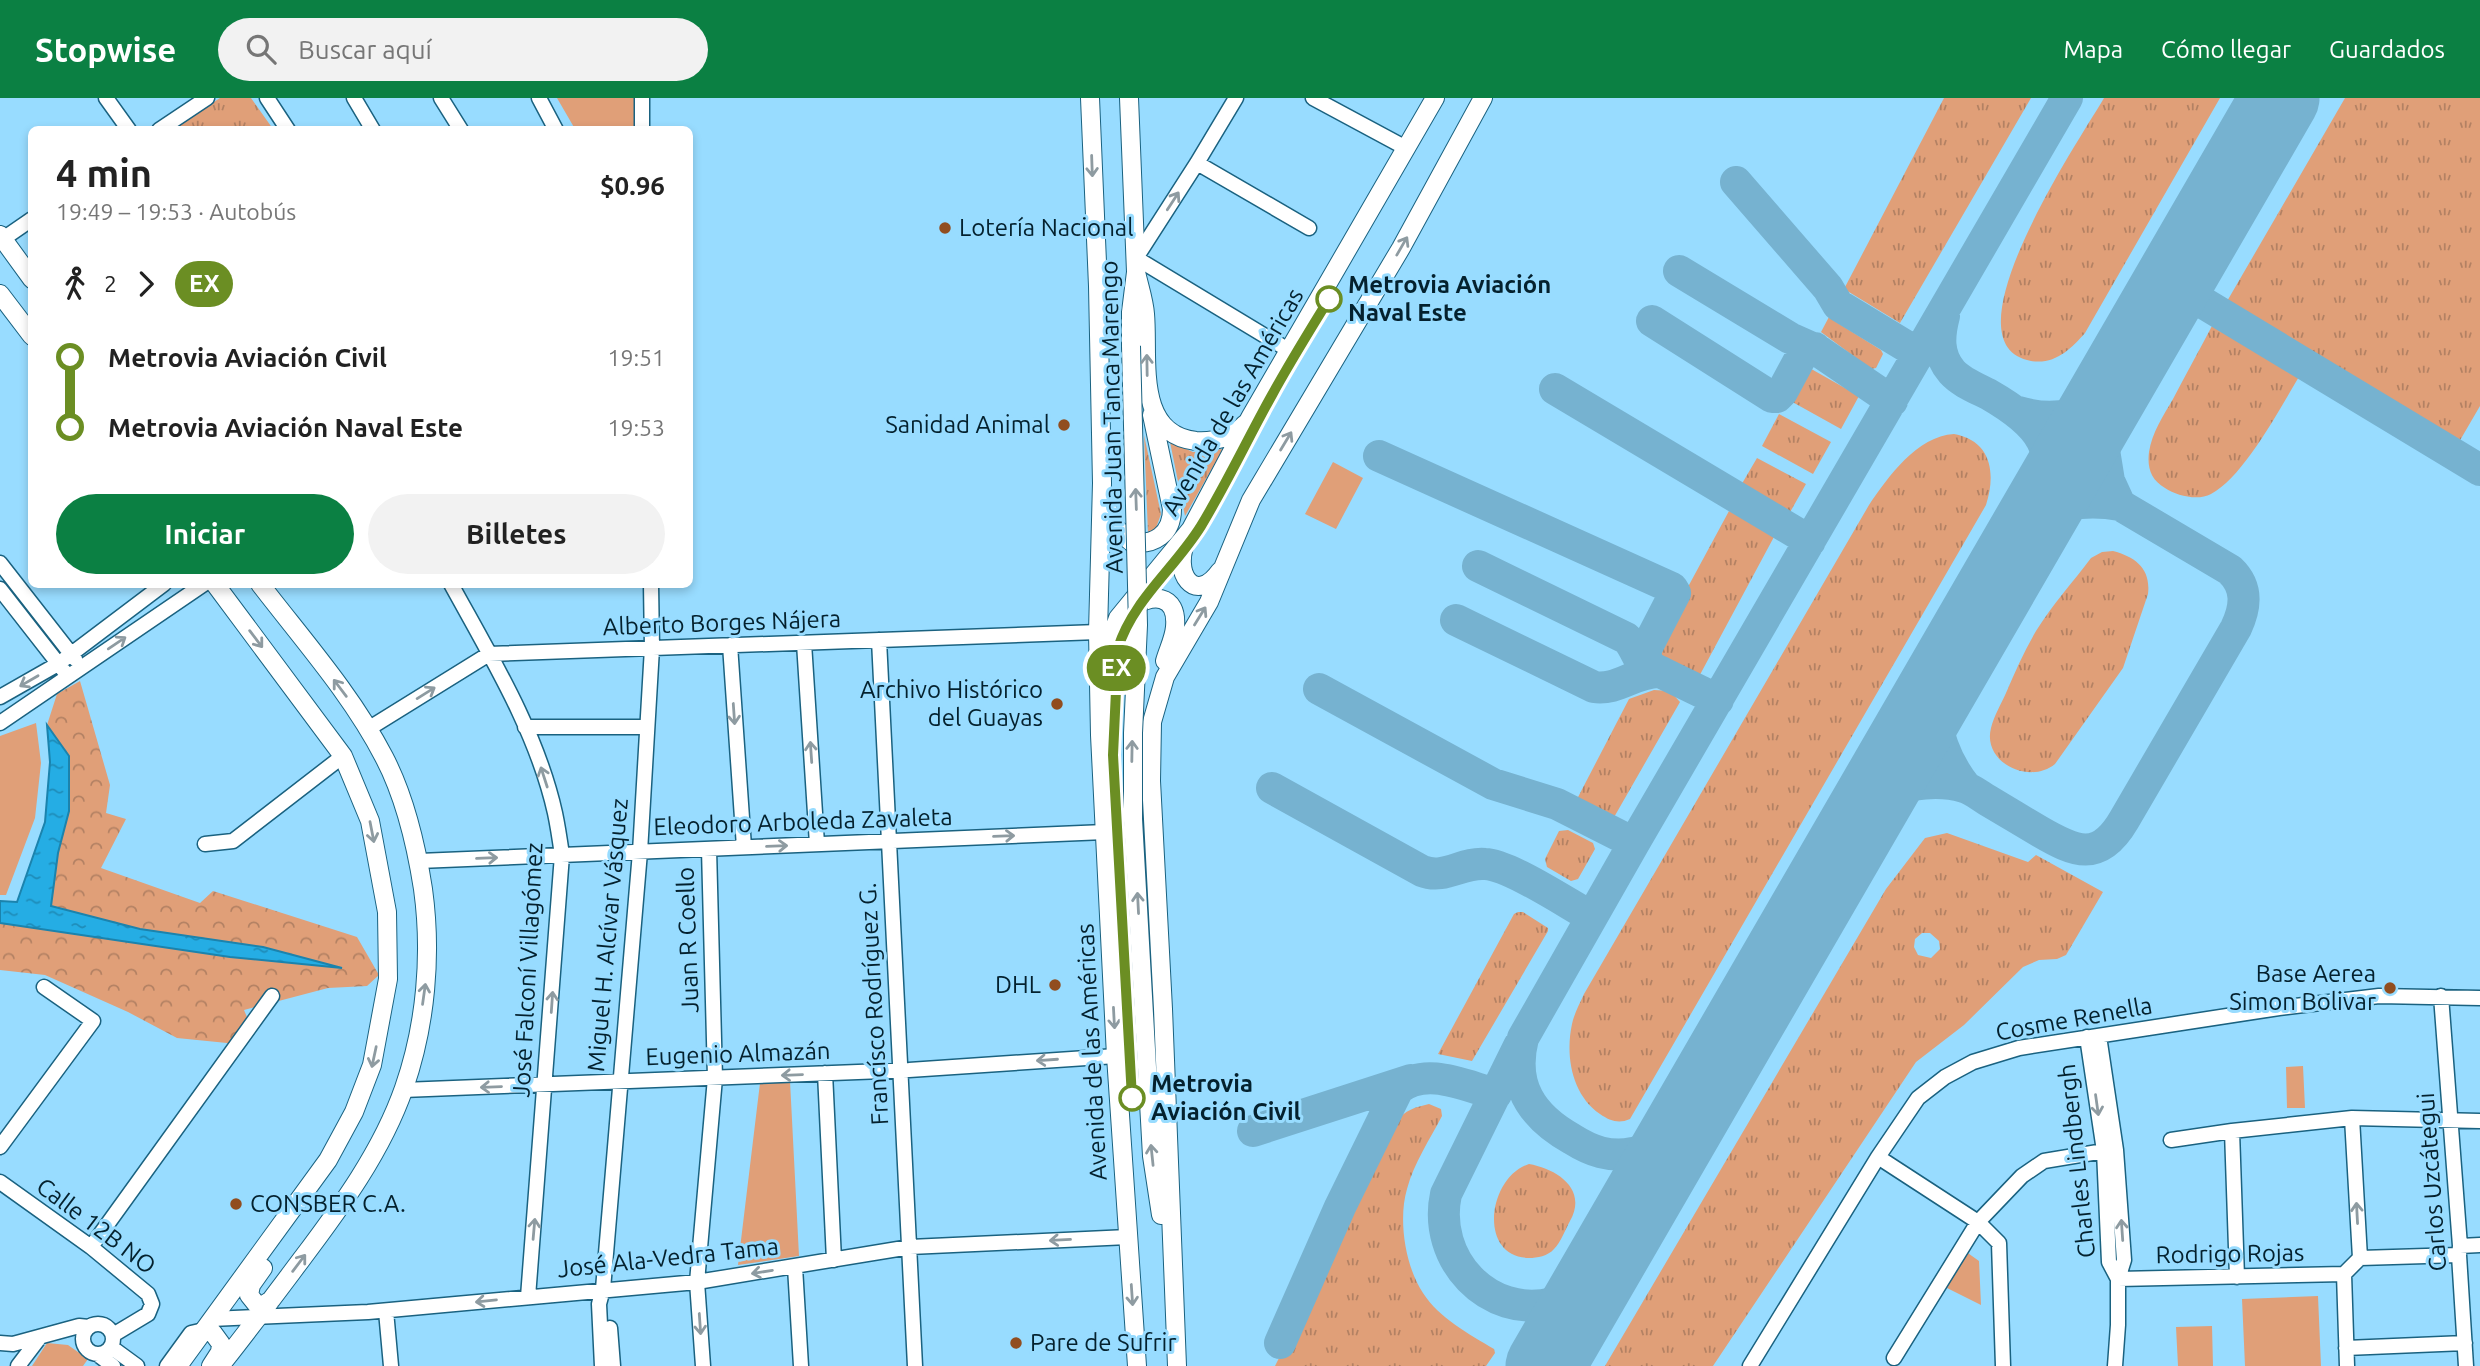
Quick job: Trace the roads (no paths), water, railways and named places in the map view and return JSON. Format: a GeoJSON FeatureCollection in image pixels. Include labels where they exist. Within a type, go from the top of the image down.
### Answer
{"type":"FeatureCollection","features":[{"type":"Feature","properties":{"kind":"main road","name":"Avenida Juan Tanca Marengo"},"geometry":{"type":"LineString","coordinates":[[1090,98],[1098,286],[1105,633]]}},
{"type":"Feature","properties":{"kind":"main road","name":"Avenida Juan Tanca Marengo"},"geometry":{"type":"LineString","coordinates":[[1129,98],[1136,265],[1131,346],[1139,625],[1133,733],[1133,819],[1141,966]]}},
{"type":"Feature","properties":{"kind":"main road","name":"Avenida de las Américas"},"geometry":{"type":"LineString","coordinates":[[1137,1366],[1116,1056],[1105,832],[1101,735],[1105,633],[1191,529],[1219,481],[1251,416],[1435,98]]}},
{"type":"Feature","properties":{"kind":"main road"},"geometry":{"type":"LineString","coordinates":[[1152,722],[1165,677],[1209,602],[1251,500],[1401,248],[1483,98]]}},
{"type":"Feature","properties":{"kind":"main road"},"geometry":{"type":"LineString","coordinates":[[2,237],[28,273]]}},
{"type":"Feature","properties":{"kind":"main road"},"geometry":{"type":"LineString","coordinates":[[1102,484],[1113,525],[1126,539],[1148,543],[1167,531],[1172,509],[1149,395],[1145,312],[1136,265]]}},
{"type":"Feature","properties":{"kind":"main road"},"geometry":{"type":"LineString","coordinates":[[0,294],[28,331]]}},
{"type":"Feature","properties":{"kind":"main road"},"geometry":{"type":"LineString","coordinates":[[1149,395],[1154,414],[1160,423],[1187,439],[1210,441],[1230,436],[1251,416]]}},
{"type":"Feature","properties":{"kind":"main road"},"geometry":{"type":"LineString","coordinates":[[1191,529],[1181,555],[1184,576],[1189,582],[1200,585],[1212,580],[1222,569]]}},
{"type":"Feature","properties":{"kind":"main road"},"geometry":{"type":"LineString","coordinates":[[178,1366],[328,1160],[354,1112],[372,1065],[388,979],[387,912],[370,821],[343,756],[218,588]]}},
{"type":"Feature","properties":{"kind":"main road"},"geometry":{"type":"LineString","coordinates":[[220,1366],[362,1174],[403,1090],[412,1061],[425,989],[428,923],[419,861],[404,806],[385,759],[368,729],[263,588]]}},
{"type":"Feature","properties":{"kind":"main road"},"geometry":{"type":"LineString","coordinates":[[1105,633],[1145,599],[1159,597],[1169,603],[1173,610],[1174,634],[1155,693],[1151,781],[1177,1366]]}},
{"type":"Feature","properties":{"kind":"main road"},"geometry":{"type":"LineString","coordinates":[[1157,906],[1141,966],[1152,1156],[1174,1295]]}},
{"type":"Feature","properties":{"kind":"main road"},"geometry":{"type":"LineString","coordinates":[[271,1300],[263,1305],[255,1304],[250,1298],[249,1288],[298,1220],[307,1189]]}},
{"type":"Feature","properties":{"kind":"main road"},"geometry":{"type":"LineString","coordinates":[[207,1324],[221,1344],[220,1352],[211,1366]]}},
{"type":"Feature","properties":{"kind":"street"},"geometry":{"type":"LineString","coordinates":[[106,98],[126,126]]}},
{"type":"Feature","properties":{"kind":"street"},"geometry":{"type":"LineString","coordinates":[[267,98],[285,126]]}},
{"type":"Feature","properties":{"kind":"street"},"geometry":{"type":"LineString","coordinates":[[354,98],[371,126]]}},
{"type":"Feature","properties":{"kind":"street"},"geometry":{"type":"LineString","coordinates":[[442,98],[459,126]]}},
{"type":"Feature","properties":{"kind":"street"},"geometry":{"type":"LineString","coordinates":[[539,98],[554,126]]}},
{"type":"Feature","properties":{"kind":"street"},"geometry":{"type":"LineString","coordinates":[[642,98],[642,126]]}},
{"type":"Feature","properties":{"kind":"street"},"geometry":{"type":"LineString","coordinates":[[1236,98],[1136,265],[1290,351]]}},
{"type":"Feature","properties":{"kind":"street"},"geometry":{"type":"LineString","coordinates":[[1313,98],[1406,148]]}},
{"type":"Feature","properties":{"kind":"street"},"geometry":{"type":"LineString","coordinates":[[165,126],[201,100]]}},
{"type":"Feature","properties":{"kind":"street"},"geometry":{"type":"LineString","coordinates":[[1198,163],[1309,228]]}},
{"type":"Feature","properties":{"kind":"street"},"geometry":{"type":"LineString","coordinates":[[2,237],[28,221]]}},
{"type":"Feature","properties":{"kind":"street"},"geometry":{"type":"LineString","coordinates":[[1,566],[81,668]]}},
{"type":"Feature","properties":{"kind":"street"},"geometry":{"type":"LineString","coordinates":[[0,697],[58,664],[159,588]]}},
{"type":"Feature","properties":{"kind":"street"},"geometry":{"type":"LineString","coordinates":[[0,723],[198,588]]}},
{"type":"Feature","properties":{"kind":"street","name":"José Falconí Villagómez"},"geometry":{"type":"LineString","coordinates":[[453,588],[526,727],[555,811],[562,855],[528,1297]]}},
{"type":"Feature","properties":{"kind":"street","name":"Miguel H. Alcívar Vásquez"},"geometry":{"type":"LineString","coordinates":[[603,1366],[599,1304],[603,1289],[640,852],[652,648],[651,588]]}},
{"type":"Feature","properties":{"kind":"street"},"geometry":{"type":"LineString","coordinates":[[0,589],[68,676]]}},
{"type":"Feature","properties":{"kind":"street","name":"Alberto Borges Nájera"},"geometry":{"type":"LineString","coordinates":[[368,729],[489,654],[1105,633]]}},
{"type":"Feature","properties":{"kind":"street","name":"Francísco Rodríguez G."},"geometry":{"type":"LineString","coordinates":[[879,640],[915,1366]]}},
{"type":"Feature","properties":{"kind":"street"},"geometry":{"type":"LineString","coordinates":[[804,642],[817,844]]}},
{"type":"Feature","properties":{"kind":"street"},"geometry":{"type":"LineString","coordinates":[[730,645],[744,847]]}},
{"type":"Feature","properties":{"kind":"street"},"geometry":{"type":"LineString","coordinates":[[526,727],[646,727]]}},
{"type":"Feature","properties":{"kind":"street"},"geometry":{"type":"LineString","coordinates":[[205,844],[233,841],[343,756]]}},
{"type":"Feature","properties":{"kind":"street","name":"Eleodoro Arboleda Zavaleta"},"geometry":{"type":"LineString","coordinates":[[419,861],[1105,832]]}},
{"type":"Feature","properties":{"kind":"street","name":"Juan R Coello"},"geometry":{"type":"LineString","coordinates":[[703,1366],[697,1282],[715,1078],[709,849]]}},
{"type":"Feature","properties":{"kind":"street"},"geometry":{"type":"LineString","coordinates":[[0,1147],[93,1021],[44,987]]}},
{"type":"Feature","properties":{"kind":"street"},"geometry":{"type":"LineString","coordinates":[[91,1247],[272,996]]}},
{"type":"Feature","properties":{"kind":"street","name":"Cosme Renella"},"geometry":{"type":"LineString","coordinates":[[1750,1366],[1878,1157],[1918,1098],[1945,1077],[1994,1055],[2019,1048],[2279,1008],[2379,996],[2480,998]]}},
{"type":"Feature","properties":{"kind":"street","name":"Carlos Uzcátegui"},"geometry":{"type":"LineString","coordinates":[[2441,996],[2469,1354]]}},
{"type":"Feature","properties":{"kind":"street","name":"Charles Lindbergh"},"geometry":{"type":"LineString","coordinates":[[2093,1037],[2110,1150],[2109,1262],[2118,1279],[2115,1366]]}},
{"type":"Feature","properties":{"kind":"street","name":"Eugenio Almazán"},"geometry":{"type":"LineString","coordinates":[[403,1090],[900,1070],[1116,1056]]}},
{"type":"Feature","properties":{"kind":"street"},"geometry":{"type":"LineString","coordinates":[[825,1073],[834,1260]]}},
{"type":"Feature","properties":{"kind":"street"},"geometry":{"type":"LineString","coordinates":[[2352,1118],[2360,1258]]}},
{"type":"Feature","properties":{"kind":"street"},"geometry":{"type":"LineString","coordinates":[[2171,1140],[2352,1118],[2480,1121]]}},
{"type":"Feature","properties":{"kind":"street"},"geometry":{"type":"LineString","coordinates":[[2232,1131],[2237,1277]]}},
{"type":"Feature","properties":{"kind":"street"},"geometry":{"type":"LineString","coordinates":[[1894,1358],[1978,1222],[2032,1168],[2044,1161],[2060,1157],[2110,1150]]}},
{"type":"Feature","properties":{"kind":"street"},"geometry":{"type":"LineString","coordinates":[[1878,1157],[1978,1222],[1999,1243],[2003,1366]]}},
{"type":"Feature","properties":{"kind":"street","name":"Calle 12B NO"},"geometry":{"type":"LineString","coordinates":[[0,1182],[91,1247],[148,1294],[152,1304],[148,1314],[112,1341]]}},
{"type":"Feature","properties":{"kind":"street","name":"José Ala-Vedra Tama"},"geometry":{"type":"LineString","coordinates":[[207,1324],[258,1318],[386,1311],[697,1282],[910,1247],[1129,1237]]}},
{"type":"Feature","properties":{"kind":"street"},"geometry":{"type":"LineString","coordinates":[[2347,1366],[2344,1274],[2360,1258],[2459,1250],[2480,1245]]}},
{"type":"Feature","properties":{"kind":"street"},"geometry":{"type":"LineString","coordinates":[[794,1267],[801,1366]]}},
{"type":"Feature","properties":{"kind":"street","name":"Rodrigo Rojas"},"geometry":{"type":"LineString","coordinates":[[2118,1279],[2344,1274]]}},
{"type":"Feature","properties":{"kind":"street","name":"Miguel H. Alcívar Vásquez"},"geometry":{"type":"LineString","coordinates":[[603,1289],[608,1302],[612,1366]]}},
{"type":"Feature","properties":{"kind":"street"},"geometry":{"type":"LineString","coordinates":[[386,1311],[391,1366]]}},
{"type":"Feature","properties":{"kind":"street"},"geometry":{"type":"LineString","coordinates":[[167,1366],[191,1334],[207,1324]]}},
{"type":"Feature","properties":{"kind":"street"},"geometry":{"type":"LineString","coordinates":[[0,1343],[13,1344],[79,1326],[104,1325],[112,1341],[137,1366]]}},
{"type":"Feature","properties":{"kind":"street"},"geometry":{"type":"LineString","coordinates":[[89,1327],[85,1333],[84,1344],[89,1351],[113,1366]]}},
{"type":"Feature","properties":{"kind":"street"},"geometry":{"type":"LineString","coordinates":[[46,1336],[84,1344]]}},
{"type":"Feature","properties":{"kind":"street"},"geometry":{"type":"LineString","coordinates":[[18,1366],[46,1336]]}},
{"type":"Feature","properties":{"kind":"street"},"geometry":{"type":"LineString","coordinates":[[96,1354],[105,1353],[112,1341]]}},
{"type":"Feature","properties":{"kind":"street"},"geometry":{"type":"LineString","coordinates":[[2346,1348],[2469,1354]]}},
{"type":"Feature","properties":{"kind":"water"},"geometry":{"type":"Polygon","coordinates":[[[47,725],[69,756],[69,811],[58,853],[51,906],[140,929],[263,947],[342,968],[230,957],[0,923],[0,901],[17,902],[45,822],[50,762],[47,725]]]}},
{"type":"Feature","properties":{"kind":"place","name":"Lotería Nacional"},"geometry":{"type":"Point","coordinates":[945,228]}},
{"type":"Feature","properties":{"kind":"place","name":"Metrovia Aviación Naval Este"},"geometry":{"type":"Point","coordinates":[1329,299]}},
{"type":"Feature","properties":{"kind":"place","name":"Sanidad Animal"},"geometry":{"type":"Point","coordinates":[1064,425]}},
{"type":"Feature","properties":{"kind":"place","name":"Archivo Histórico del Guayas"},"geometry":{"type":"Point","coordinates":[1057,704]}},
{"type":"Feature","properties":{"kind":"place","name":"DHL"},"geometry":{"type":"Point","coordinates":[1055,985]}},
{"type":"Feature","properties":{"kind":"place","name":"Base Aerea Simon Bolivar"},"geometry":{"type":"Point","coordinates":[2390,988]}},
{"type":"Feature","properties":{"kind":"place","name":"Metrovia Aviación Civil"},"geometry":{"type":"Point","coordinates":[1132,1098]}},
{"type":"Feature","properties":{"kind":"place","name":"CONSBER C.A."},"geometry":{"type":"Point","coordinates":[236,1204]}},
{"type":"Feature","properties":{"kind":"place","name":"Pare de Sufrir"},"geometry":{"type":"Point","coordinates":[1016,1343]}}]}
